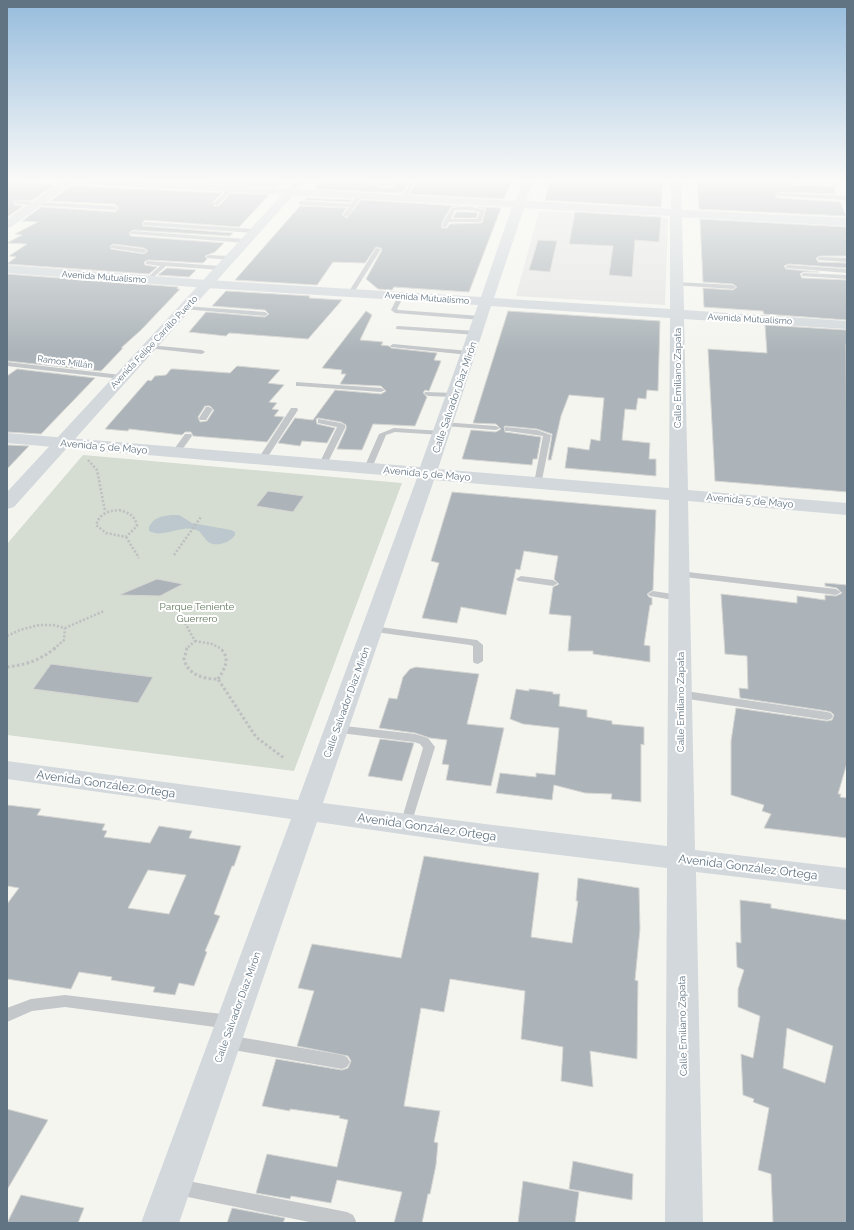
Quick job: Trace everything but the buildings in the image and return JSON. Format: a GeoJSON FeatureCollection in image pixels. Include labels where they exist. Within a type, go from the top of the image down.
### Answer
{"type":"FeatureCollection","features":[{"type":"Feature","properties":{"kind":"street","name":"Avenida Felipe Carrillo Puerto"},"geometry":{"type":"LineString","coordinates":[[7,503],[120,377],[186,308],[248,238]]}},
{"type":"Feature","properties":{"kind":"street","name":"Calle Salvador Díaz Mirón"},"geometry":{"type":"LineString","coordinates":[[160,1223],[428,473],[508,238]]}},
{"type":"Feature","properties":{"kind":"street","name":"Calle Emiliano Zapata"},"geometry":{"type":"LineString","coordinates":[[675,238],[684,1223]]}},
{"type":"Feature","properties":{"kind":"street","name":"Avenida Mutualismo"},"geometry":{"type":"LineString","coordinates":[[7,269],[148,280],[401,296],[478,327],[677,315],[847,326]]}},
{"type":"Feature","properties":{"kind":"street","name":"Avenida 5 de Mayo"},"geometry":{"type":"LineString","coordinates":[[7,438],[847,509]]}},
{"type":"Feature","properties":{"kind":"street","name":"Avenida González Ortega"},"geometry":{"type":"LineString","coordinates":[[7,770],[406,825],[847,879]]}},
{"type":"Feature","properties":{"kind":"lane"},"geometry":{"type":"LineString","coordinates":[[113,247],[144,251]]}},
{"type":"Feature","properties":{"kind":"lane"},"geometry":{"type":"LineString","coordinates":[[351,293],[378,249]]}},
{"type":"Feature","properties":{"kind":"lane"},"geometry":{"type":"LineString","coordinates":[[209,257],[226,263]]}},
{"type":"Feature","properties":{"kind":"lane"},"geometry":{"type":"LineString","coordinates":[[820,258],[847,260]]}},
{"type":"Feature","properties":{"kind":"lane"},"geometry":{"type":"LineString","coordinates":[[148,264],[164,265],[226,263]]}},
{"type":"Feature","properties":{"kind":"lane"},"geometry":{"type":"LineString","coordinates":[[148,280],[164,265]]}},
{"type":"Feature","properties":{"kind":"lane"},"geometry":{"type":"LineString","coordinates":[[788,267],[847,271]]}},
{"type":"Feature","properties":{"kind":"lane"},"geometry":{"type":"LineString","coordinates":[[804,275],[847,278]]}},
{"type":"Feature","properties":{"kind":"lane"},"geometry":{"type":"LineString","coordinates":[[676,284],[733,287]]}},
{"type":"Feature","properties":{"kind":"lane"},"geometry":{"type":"LineString","coordinates":[[186,308],[265,314]]}},
{"type":"Feature","properties":{"kind":"lane"},"geometry":{"type":"LineString","coordinates":[[398,328],[478,327]]}},
{"type":"Feature","properties":{"kind":"lane"},"geometry":{"type":"LineString","coordinates":[[393,346],[478,327]]}},
{"type":"Feature","properties":{"kind":"lane"},"geometry":{"type":"LineString","coordinates":[[149,347],[202,352]]}},
{"type":"Feature","properties":{"kind":"lane","name":"Ramos Millán"},"geometry":{"type":"LineString","coordinates":[[7,364],[120,377]]}},
{"type":"Feature","properties":{"kind":"lane"},"geometry":{"type":"LineString","coordinates":[[299,384],[381,390]]}},
{"type":"Feature","properties":{"kind":"lane"},"geometry":{"type":"LineString","coordinates":[[428,394],[455,395]]}},
{"type":"Feature","properties":{"kind":"lane"},"geometry":{"type":"LineString","coordinates":[[203,418],[209,409]]}},
{"type":"Feature","properties":{"kind":"lane"},"geometry":{"type":"LineString","coordinates":[[262,459],[294,410]]}},
{"type":"Feature","properties":{"kind":"lane"},"geometry":{"type":"LineString","coordinates":[[322,421],[341,424],[341,428],[323,464]]}},
{"type":"Feature","properties":{"kind":"lane"},"geometry":{"type":"LineString","coordinates":[[368,468],[383,434],[388,431],[496,428]]}},
{"type":"Feature","properties":{"kind":"lane"},"geometry":{"type":"LineString","coordinates":[[508,429],[548,434],[538,483]]}},
{"type":"Feature","properties":{"kind":"lane"},"geometry":{"type":"LineString","coordinates":[[176,452],[188,436]]}},
{"type":"Feature","properties":{"kind":"lane"},"geometry":{"type":"LineString","coordinates":[[679,574],[836,592]]}},
{"type":"Feature","properties":{"kind":"lane"},"geometry":{"type":"LineString","coordinates":[[521,579],[553,583]]}},
{"type":"Feature","properties":{"kind":"lane"},"geometry":{"type":"LineString","coordinates":[[653,594],[679,598]]}},
{"type":"Feature","properties":{"kind":"lane"},"geometry":{"type":"LineString","coordinates":[[372,629],[473,642],[478,645],[478,661]]}},
{"type":"Feature","properties":{"kind":"lane"},"geometry":{"type":"LineString","coordinates":[[679,694],[827,716]]}},
{"type":"Feature","properties":{"kind":"lane"},"geometry":{"type":"LineString","coordinates":[[336,729],[415,738],[424,741],[429,747],[406,825]]}},
{"type":"Feature","properties":{"kind":"lane"},"geometry":{"type":"LineString","coordinates":[[7,1015],[31,1005],[65,1001],[228,1032],[342,1062]]}},
{"type":"Feature","properties":{"kind":"lane"},"geometry":{"type":"LineString","coordinates":[[173,1186],[347,1220]]}},
{"type":"Feature","properties":{"kind":"path"},"geometry":{"type":"LineString","coordinates":[[62,442],[89,461],[97,470],[106,512]]}},
{"type":"Feature","properties":{"kind":"path"},"geometry":{"type":"LineString","coordinates":[[119,510],[131,513],[136,519],[137,526],[126,537],[112,536],[101,532],[96,525],[98,517],[106,512],[119,510]]}},
{"type":"Feature","properties":{"kind":"path"},"geometry":{"type":"LineString","coordinates":[[174,555],[201,517]]}},
{"type":"Feature","properties":{"kind":"path"},"geometry":{"type":"LineString","coordinates":[[126,537],[139,558]]}},
{"type":"Feature","properties":{"kind":"path"},"geometry":{"type":"LineString","coordinates":[[7,636],[20,630],[39,625],[53,625],[64,628],[104,611]]}},
{"type":"Feature","properties":{"kind":"path"},"geometry":{"type":"LineString","coordinates":[[181,616],[195,641]]}},
{"type":"Feature","properties":{"kind":"path"},"geometry":{"type":"LineString","coordinates":[[7,667],[17,667],[36,661],[54,651],[64,640],[64,628]]}},
{"type":"Feature","properties":{"kind":"path"},"geometry":{"type":"LineString","coordinates":[[195,641],[207,641],[221,648],[227,654],[228,661],[225,672],[218,679],[204,679],[194,675],[187,667],[183,657],[186,650],[195,641]]}},
{"type":"Feature","properties":{"kind":"path"},"geometry":{"type":"LineString","coordinates":[[218,679],[256,737],[284,758]]}},
{"type":"Feature","properties":{"kind":"shaded area"},"geometry":{"type":"Polygon","coordinates":[[[532,238],[667,238],[665,305],[516,296],[532,238]]]}},
{"type":"Feature","properties":{"kind":"shaded area"},"geometry":{"type":"Polygon","coordinates":[[[172,515],[179,515],[192,523],[231,530],[235,532],[235,535],[233,538],[222,544],[214,544],[207,541],[199,531],[193,529],[162,533],[153,533],[149,531],[149,527],[153,521],[172,515]]]}},
{"type":"Feature","properties":{"kind":"green space","name":"Parque Teniente Guerrero"},"geometry":{"type":"Polygon","coordinates":[[[83,455],[402,483],[294,771],[7,735],[7,544],[83,455]]]}}]}
